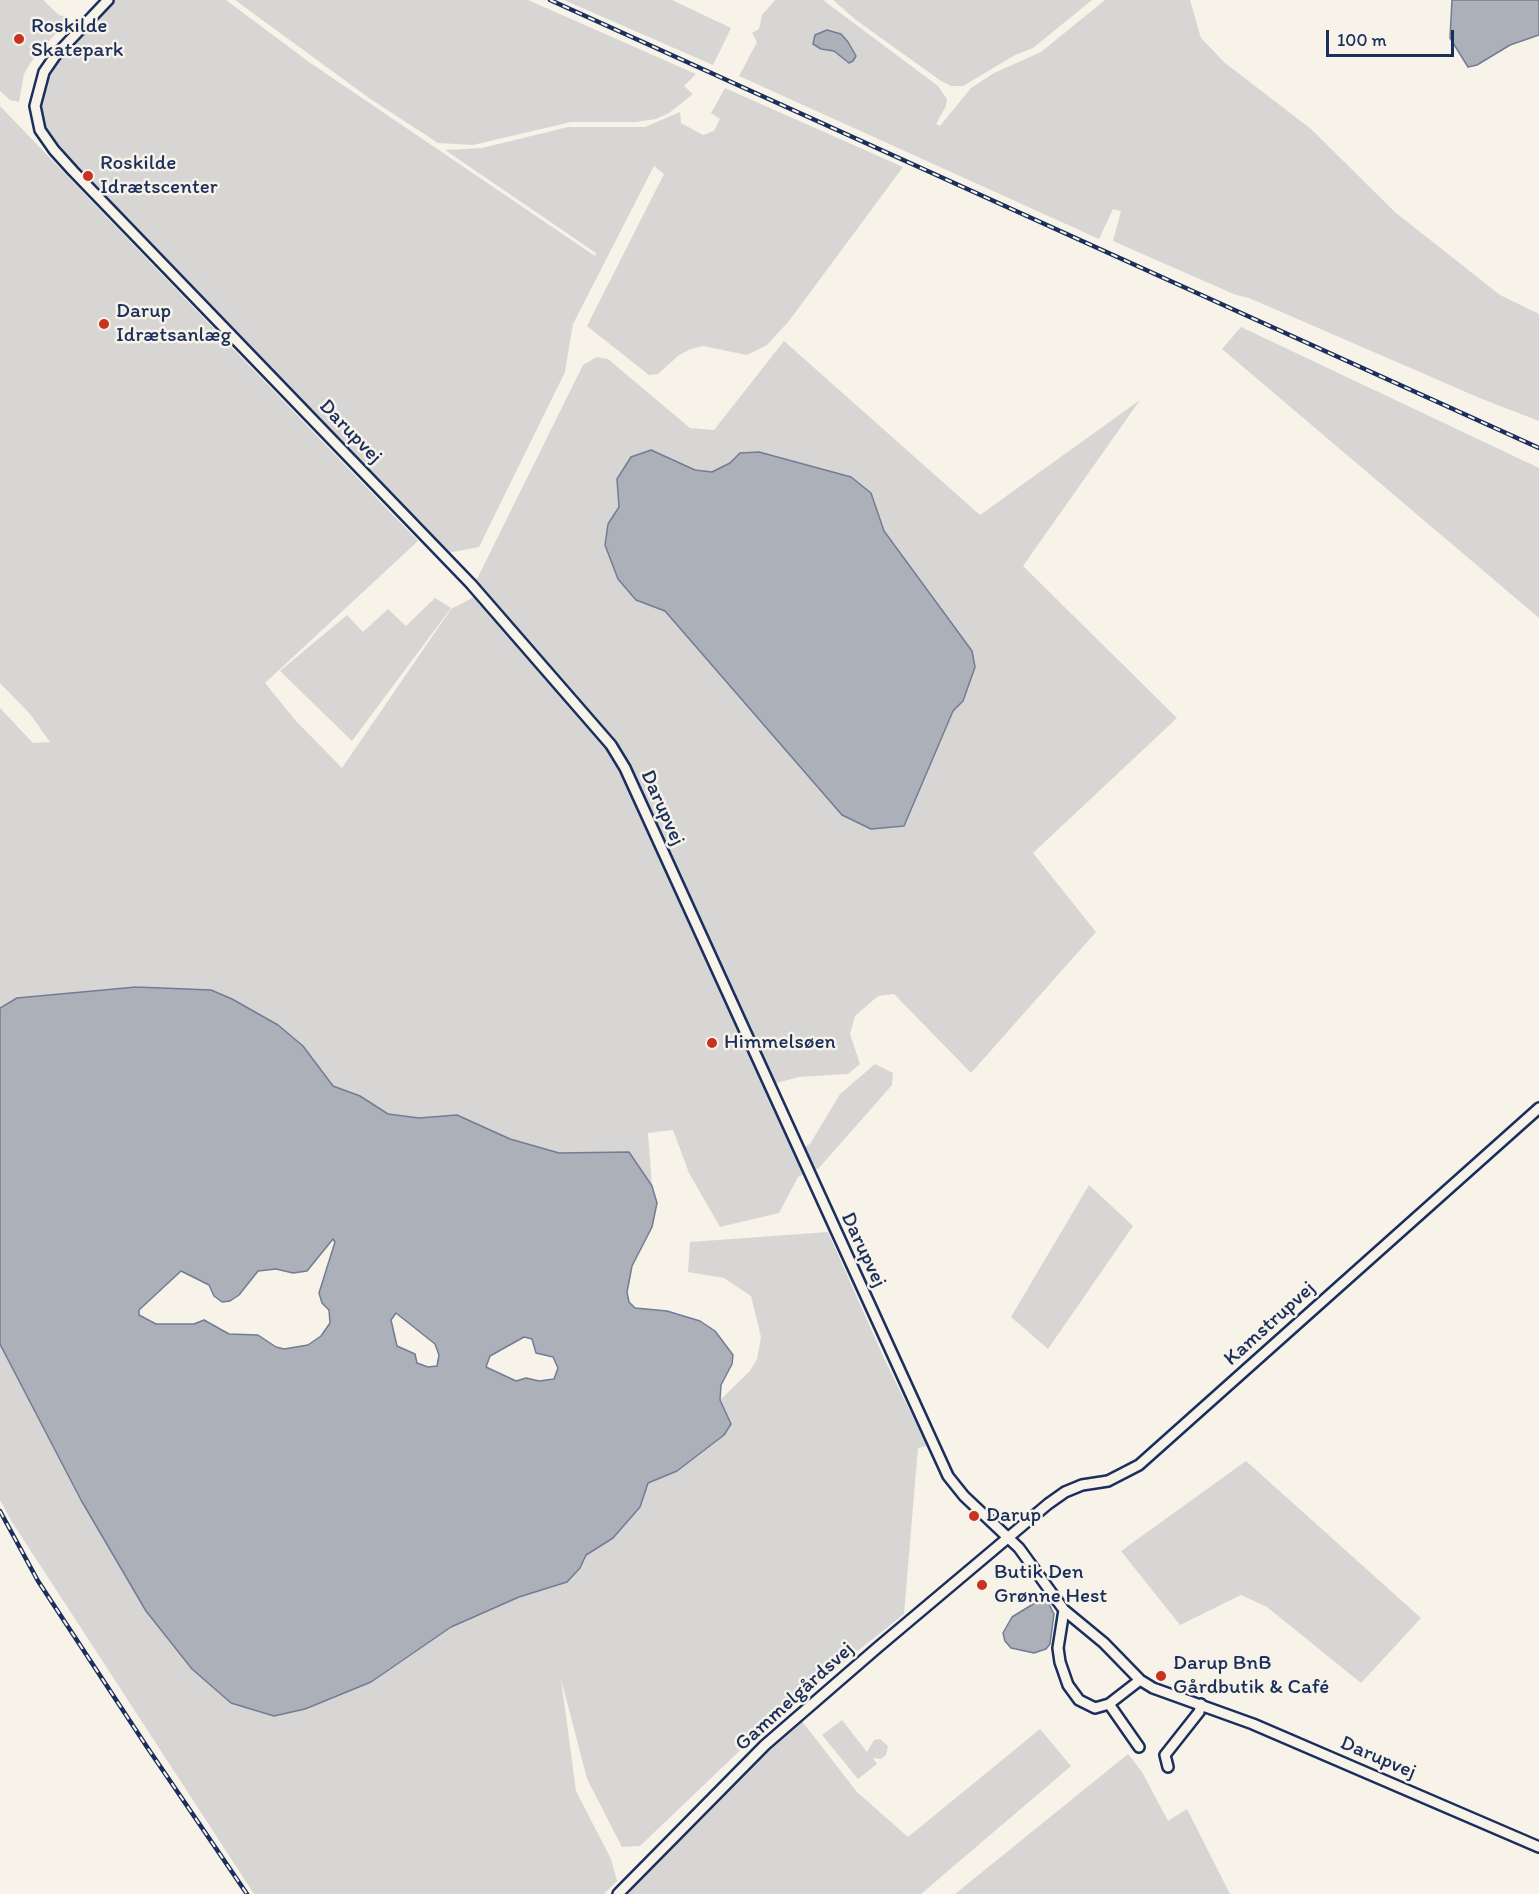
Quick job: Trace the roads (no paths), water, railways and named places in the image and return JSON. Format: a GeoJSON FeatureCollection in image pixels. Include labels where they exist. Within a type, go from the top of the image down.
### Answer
{"type":"FeatureCollection","features":[{"type":"Feature","properties":{"kind":"street","name":"Darupvej"},"geometry":{"type":"LineString","coordinates":[[108,0],[55,56],[44,72],[35,106],[40,130],[73,171],[471,584],[611,745],[625,768],[940,1462],[964,1496],[1026,1557],[1064,1610],[1104,1643],[1140,1680],[1153,1688],[1201,1704],[1539,1847]]}},
{"type":"Feature","properties":{"kind":"street","name":"Kamstrupvej"},"geometry":{"type":"LineString","coordinates":[[1009,1539],[1065,1492],[1082,1485],[1108,1481],[1139,1465],[1539,1108]]}},
{"type":"Feature","properties":{"kind":"street","name":"Gammelgårdsvej"},"geometry":{"type":"LineString","coordinates":[[618,1894],[785,1727],[1009,1539]]}},
{"type":"Feature","properties":{"kind":"street"},"geometry":{"type":"LineString","coordinates":[[1064,1610],[1058,1648],[1068,1685],[1088,1706],[1095,1708],[1109,1704],[1140,1680]]}},
{"type":"Feature","properties":{"kind":"street"},"geometry":{"type":"LineString","coordinates":[[1109,1704],[1139,1747]]}},
{"type":"Feature","properties":{"kind":"street"},"geometry":{"type":"LineString","coordinates":[[1168,1767],[1165,1755],[1199,1712],[1201,1704]]}},
{"type":"Feature","properties":{"kind":"railway"},"geometry":{"type":"LineString","coordinates":[[550,0],[1539,448]]}},
{"type":"Feature","properties":{"kind":"railway"},"geometry":{"type":"LineString","coordinates":[[0,1511],[38,1581],[247,1894]]}},
{"type":"Feature","properties":{"kind":"place","name":"Roskilde Skatepark"},"geometry":{"type":"Point","coordinates":[19,39]}},
{"type":"Feature","properties":{"kind":"place","name":"Roskilde Idrætscenter"},"geometry":{"type":"Point","coordinates":[88,176]}},
{"type":"Feature","properties":{"kind":"place","name":"Darup Idrætsanlæg"},"geometry":{"type":"Point","coordinates":[104,324]}},
{"type":"Feature","properties":{"kind":"place","name":"Himmelsøen"},"geometry":{"type":"Point","coordinates":[712,1043]}},
{"type":"Feature","properties":{"kind":"place","name":"Darup"},"geometry":{"type":"Point","coordinates":[974,1516]}},
{"type":"Feature","properties":{"kind":"place","name":"Butik Den Grønne Hest"},"geometry":{"type":"Point","coordinates":[982,1585]}},
{"type":"Feature","properties":{"kind":"place","name":"Darup BnB Gårdbutik & Café"},"geometry":{"type":"Point","coordinates":[1161,1676]}}]}
